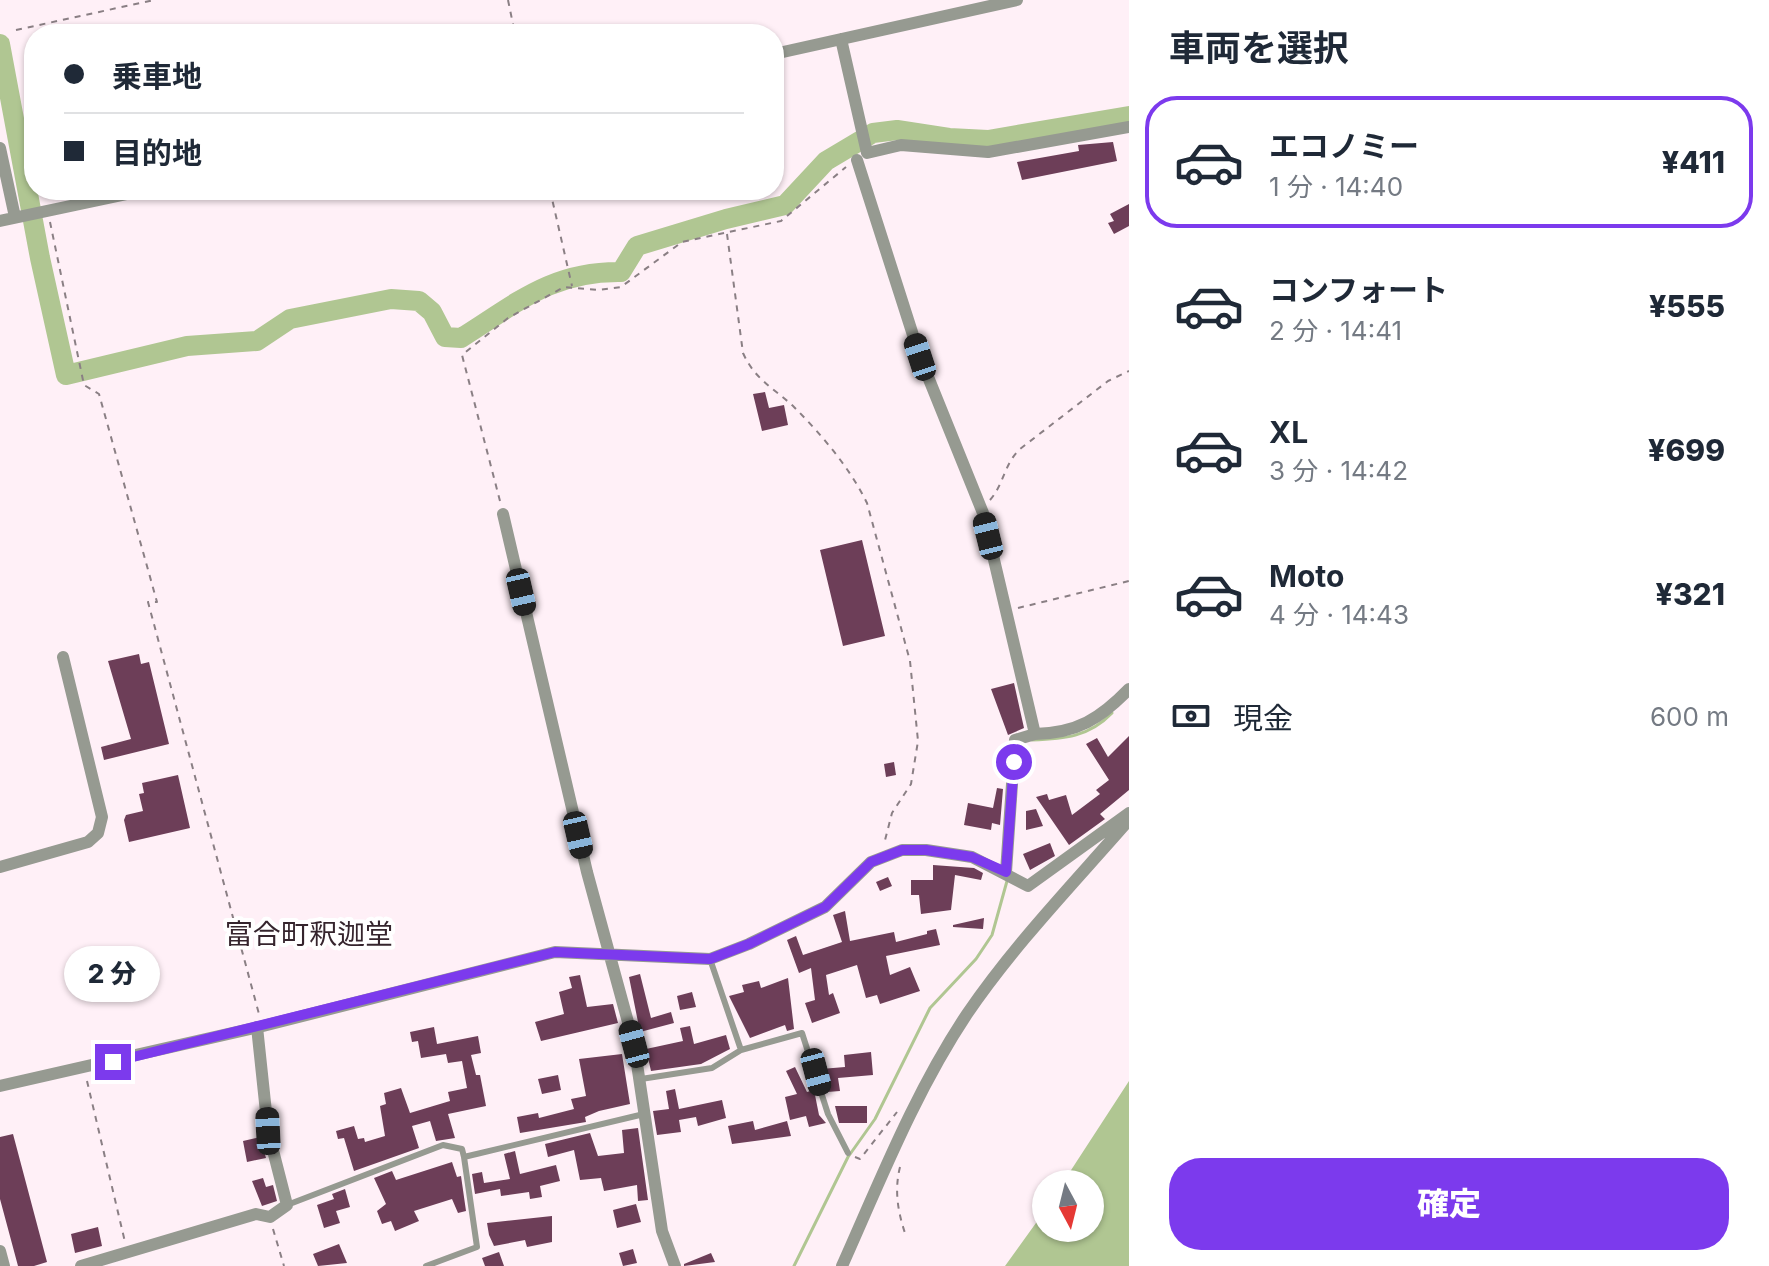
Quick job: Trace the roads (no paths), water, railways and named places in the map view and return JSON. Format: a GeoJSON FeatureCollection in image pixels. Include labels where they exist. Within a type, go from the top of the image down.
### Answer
{"type":"FeatureCollection","features":[{"type":"Feature","properties":{"kind":"street"},"geometry":{"type":"LineString","coordinates":[[784,52],[1017,0]]}},
{"type":"Feature","properties":{"kind":"street"},"geometry":{"type":"LineString","coordinates":[[841,39],[860,126],[862,157],[920,357],[982,510],[1035,734]]}},
{"type":"Feature","properties":{"kind":"street"},"geometry":{"type":"LineString","coordinates":[[862,157],[901,145],[988,152],[1129,127]]}},
{"type":"Feature","properties":{"kind":"street"},"geometry":{"type":"LineString","coordinates":[[0,148],[15,217]]}},
{"type":"Feature","properties":{"kind":"street"},"geometry":{"type":"LineString","coordinates":[[0,221],[96,200]]}},
{"type":"Feature","properties":{"kind":"street"},"geometry":{"type":"LineString","coordinates":[[503,514],[587,872],[641,1079],[663,1233],[675,1266]]}},
{"type":"Feature","properties":{"kind":"street"},"geometry":{"type":"LineString","coordinates":[[0,867],[88,842],[98,833],[102,817],[63,657]]}},
{"type":"Feature","properties":{"kind":"street"},"geometry":{"type":"LineString","coordinates":[[1009,874],[1018,784],[1015,740],[1035,734],[1095,727],[1129,689]]}},
{"type":"Feature","properties":{"kind":"street"},"geometry":{"type":"LineString","coordinates":[[0,1086],[260,1027],[555,952],[710,959],[749,944],[825,907],[871,862],[902,850],[972,857],[1028,886],[1129,813]]}},
{"type":"Feature","properties":{"kind":"street"},"geometry":{"type":"LineString","coordinates":[[842,1266],[934,1067],[967,1014],[996,974],[1129,820]]}},
{"type":"Feature","properties":{"kind":"street"},"geometry":{"type":"LineString","coordinates":[[81,1266],[256,1214],[270,1217],[287,1205],[268,1131],[260,1027]]}},
{"type":"Feature","properties":{"kind":"street"},"geometry":{"type":"LineString","coordinates":[[0,1251],[4,1266]]}},
{"type":"Feature","properties":{"kind":"lane"},"geometry":{"type":"LineString","coordinates":[[710,959],[741,1050]]}},
{"type":"Feature","properties":{"kind":"lane"},"geometry":{"type":"LineString","coordinates":[[641,1079],[712,1068],[741,1050],[802,1033],[828,1114],[851,1155]]}},
{"type":"Feature","properties":{"kind":"lane"},"geometry":{"type":"LineString","coordinates":[[464,1157],[644,1114]]}},
{"type":"Feature","properties":{"kind":"lane"},"geometry":{"type":"LineString","coordinates":[[287,1205],[443,1145],[462,1149],[477,1247],[426,1266]]}},
{"type":"Feature","properties":{"kind":"waterway"},"geometry":{"type":"LineString","coordinates":[[0,44],[24,172]]}},
{"type":"Feature","properties":{"kind":"waterway"},"geometry":{"type":"LineString","coordinates":[[29,200],[66,375],[187,346],[257,341],[290,319],[391,299],[419,301],[432,312],[445,337],[461,338],[518,301],[555,283],[597,273],[621,272],[637,246],[785,205],[826,161],[873,133],[897,130],[988,140],[1129,116]]}},
{"type":"Feature","properties":{"kind":"waterway"},"geometry":{"type":"LineString","coordinates":[[1032,740],[1055,739],[1085,732],[1112,713]]}},
{"type":"Feature","properties":{"kind":"waterway"},"geometry":{"type":"LineString","coordinates":[[794,1266],[848,1157],[875,1119],[930,1008],[976,959],[992,935],[1007,881]]}},
{"type":"Feature","properties":{"kind":"district","name":"富合町釈迦堂"},"geometry":{"type":"Point","coordinates":[309,934]}}]}
